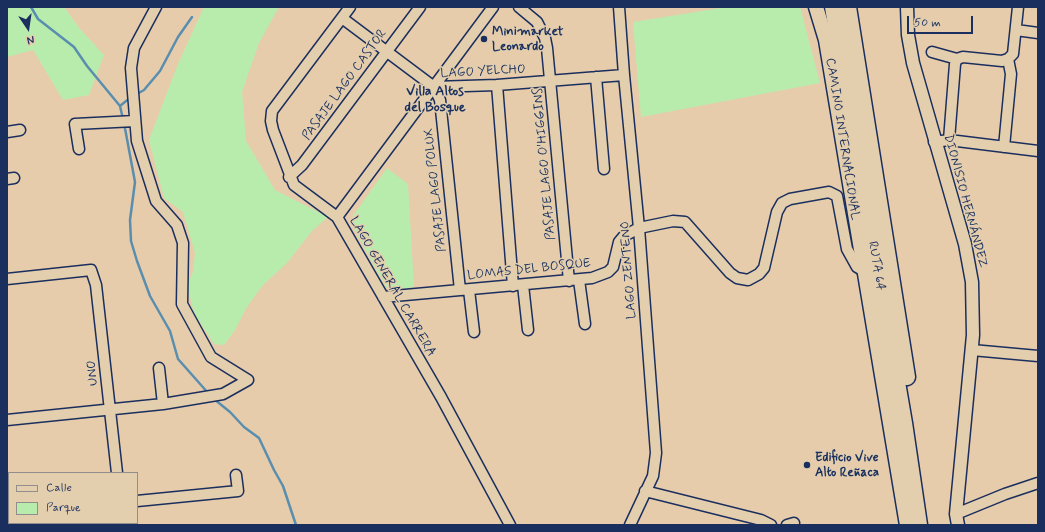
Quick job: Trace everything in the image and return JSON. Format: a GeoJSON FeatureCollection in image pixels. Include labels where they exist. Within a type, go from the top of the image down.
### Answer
{"type":"FeatureCollection","features":[{"type":"Feature","properties":{"kind":"highway","name":"RUTA 64"},"geometry":{"type":"LineString","coordinates":[[833,7],[904,423],[919,525]]}},
{"type":"Feature","properties":{"kind":"highway","name":"RUTA 64"},"geometry":{"type":"LineString","coordinates":[[848,7],[930,525]]}},
{"type":"Feature","properties":{"kind":"main road","name":"CAMINO INTERNACIONAL"},"geometry":{"type":"LineString","coordinates":[[816,7],[826,40],[907,525]]}},
{"type":"Feature","properties":{"kind":"street"},"geometry":{"type":"LineString","coordinates":[[7,420],[163,404],[223,394],[248,380],[211,357],[182,304],[183,243],[176,225],[156,201],[137,141],[132,68],[134,48],[156,7]]}},
{"type":"Feature","properties":{"kind":"street","name":"LAGO GENERAL CARRERA"},"geometry":{"type":"LineString","coordinates":[[350,7],[272,111],[271,121],[273,130],[289,177],[294,185],[337,217],[382,298],[441,397],[510,525]]}},
{"type":"Feature","properties":{"kind":"street","name":"PASAJE LAGO CASTOR"},"geometry":{"type":"LineString","coordinates":[[289,177],[302,165],[386,50],[420,7]]}},
{"type":"Feature","properties":{"kind":"street"},"geometry":{"type":"LineString","coordinates":[[337,217],[493,7]]}},
{"type":"Feature","properties":{"kind":"street","name":"PASAJE LAGO O'HIGGINS"},"geometry":{"type":"LineString","coordinates":[[519,7],[533,18],[541,28],[547,48],[574,280],[586,324]]}},
{"type":"Feature","properties":{"kind":"street","name":"LAGO ZENTENO"},"geometry":{"type":"LineString","coordinates":[[619,7],[639,228],[656,453],[653,476],[630,525]]}},
{"type":"Feature","properties":{"kind":"street","name":"DIONISIO HERNÁNDEZ"},"geometry":{"type":"LineString","coordinates":[[906,7],[908,36],[913,63],[969,263],[973,299],[972,350],[957,519]]}},
{"type":"Feature","properties":{"kind":"street"},"geometry":{"type":"LineString","coordinates":[[949,140],[955,64],[957,60],[963,57],[1002,61],[1008,59],[1012,54],[1018,7]]}},
{"type":"Feature","properties":{"kind":"street","name":"LAGO YELCHO"},"geometry":{"type":"LineString","coordinates":[[342,18],[434,87],[497,85],[624,75]]}},
{"type":"Feature","properties":{"kind":"street"},"geometry":{"type":"LineString","coordinates":[[1016,30],[1038,33]]}},
{"type":"Feature","properties":{"kind":"street"},"geometry":{"type":"LineString","coordinates":[[932,52],[957,60]]}},
{"type":"Feature","properties":{"kind":"street"},"geometry":{"type":"LineString","coordinates":[[1004,147],[1011,74],[1008,59]]}},
{"type":"Feature","properties":{"kind":"street"},"geometry":{"type":"LineString","coordinates":[[596,77],[604,169]]}},
{"type":"Feature","properties":{"kind":"street"},"geometry":{"type":"LineString","coordinates":[[497,85],[518,285],[528,330]]}},
{"type":"Feature","properties":{"kind":"street","name":"PASAJE LAGO POLUX"},"geometry":{"type":"LineString","coordinates":[[434,87],[440,100],[464,290],[474,332]]}},
{"type":"Feature","properties":{"kind":"street"},"geometry":{"type":"LineString","coordinates":[[79,149],[75,124],[135,121]]}},
{"type":"Feature","properties":{"kind":"street"},"geometry":{"type":"LineString","coordinates":[[7,132],[20,130]]}},
{"type":"Feature","properties":{"kind":"street"},"geometry":{"type":"LineString","coordinates":[[934,142],[949,140],[1038,151]]}},
{"type":"Feature","properties":{"kind":"street","name":"CAMINO INTERNACIONAL"},"geometry":{"type":"LineString","coordinates":[[834,193],[839,201],[847,249],[857,267],[864,271]]}},
{"type":"Feature","properties":{"kind":"street","name":"LOMAS DEL BOSQUE"},"geometry":{"type":"LineString","coordinates":[[382,298],[592,278],[608,272],[615,263],[620,242],[630,232],[639,228],[674,221],[685,222],[730,273],[737,278],[748,280],[759,274],[764,268],[777,212],[782,204],[790,199],[834,193]]}},
{"type":"Feature","properties":{"kind":"street","name":"UNO"},"geometry":{"type":"LineString","coordinates":[[7,278],[91,270],[96,284],[117,472]]}},
{"type":"Feature","properties":{"kind":"street"},"geometry":{"type":"LineString","coordinates":[[972,350],[1038,356]]}},
{"type":"Feature","properties":{"kind":"street"},"geometry":{"type":"LineString","coordinates":[[159,368],[163,404]]}},
{"type":"Feature","properties":{"kind":"street"},"geometry":{"type":"LineString","coordinates":[[138,501],[238,490],[236,475]]}},
{"type":"Feature","properties":{"kind":"street"},"geometry":{"type":"LineString","coordinates":[[957,519],[1005,494],[1038,483]]}},
{"type":"Feature","properties":{"kind":"street"},"geometry":{"type":"LineString","coordinates":[[645,491],[760,520],[771,525]]}},
{"type":"Feature","properties":{"kind":"green space"},"geometry":{"type":"Polygon","coordinates":[[[7,7],[64,7],[80,29],[104,55],[89,95],[63,100],[33,50],[7,57],[7,7]]]}},
{"type":"Feature","properties":{"kind":"green space"},"geometry":{"type":"Polygon","coordinates":[[[204,7],[279,7],[259,43],[242,92],[246,141],[275,190],[328,217],[312,231],[287,263],[263,285],[247,307],[235,330],[224,345],[214,344],[194,313],[187,285],[193,272],[195,253],[183,212],[164,198],[149,140],[178,64],[204,7]]]}},
{"type":"Feature","properties":{"kind":"green space"},"geometry":{"type":"Polygon","coordinates":[[[727,7],[800,7],[820,83],[641,117],[633,22],[727,7]]]}},
{"type":"Feature","properties":{"kind":"green space"},"geometry":{"type":"Polygon","coordinates":[[[387,168],[408,184],[414,287],[392,290],[386,287],[351,224],[353,216],[387,168]]]}},
{"type":"Feature","properties":{"kind":"waterway"},"geometry":{"type":"LineString","coordinates":[[31,7],[38,19],[74,47],[87,66],[120,106],[123,119]]}},
{"type":"Feature","properties":{"kind":"waterway"},"geometry":{"type":"LineString","coordinates":[[137,94],[144,90],[160,71],[178,37],[192,17]]}},
{"type":"Feature","properties":{"kind":"waterway"},"geometry":{"type":"LineString","coordinates":[[120,106],[131,97]]}},
{"type":"Feature","properties":{"kind":"waterway"},"geometry":{"type":"LineString","coordinates":[[124,123],[135,182],[130,220],[131,241],[137,261],[150,296],[170,331],[178,359],[209,394]]}},
{"type":"Feature","properties":{"kind":"waterway"},"geometry":{"type":"LineString","coordinates":[[214,399],[230,412],[244,427],[259,438],[283,486],[296,525]]}},
{"type":"Feature","properties":{"kind":"place","name":"Minimarket Leonardo"},"geometry":{"type":"Point","coordinates":[484,39]}},
{"type":"Feature","properties":{"kind":"place","name":"Edificio Vive Alto Reñaca"},"geometry":{"type":"Point","coordinates":[807,465]}},
{"type":"Feature","properties":{"kind":"district","name":"Villa Altos del Bosque"},"geometry":{"type":"Point","coordinates":[435,100]}}]}
